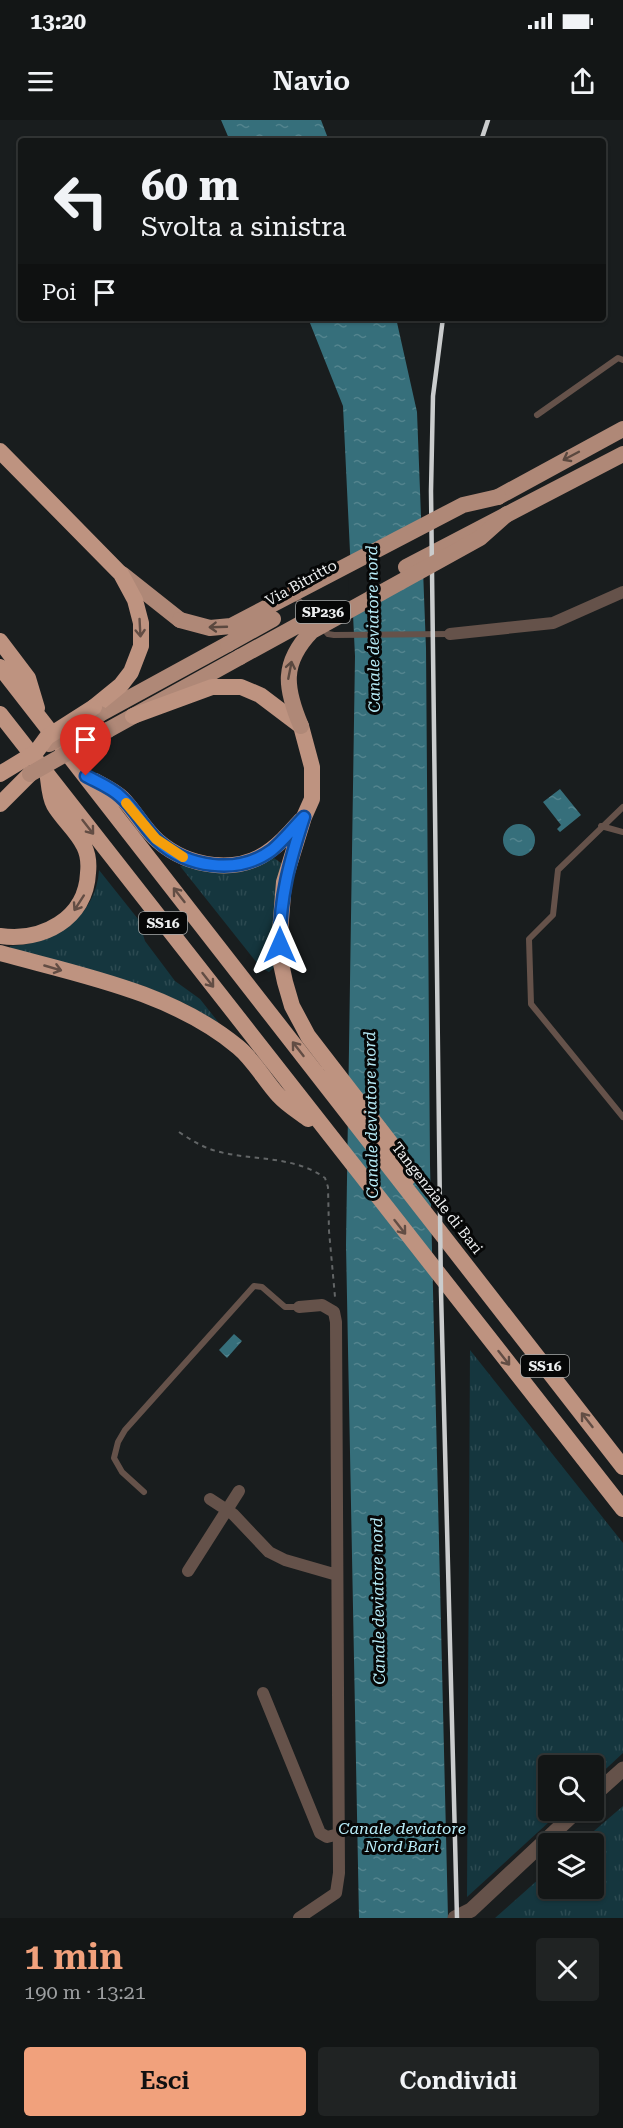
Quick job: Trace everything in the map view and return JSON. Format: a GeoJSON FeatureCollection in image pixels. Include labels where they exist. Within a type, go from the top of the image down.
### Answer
{"type":"FeatureCollection","features":[{"type":"Feature","properties":{"kind":"highway"},"geometry":{"type":"LineString","coordinates":[[0,451],[121,574],[135,600],[141,622],[141,646],[131,672],[97,710]]}},
{"type":"Feature","properties":{"kind":"highway"},"geometry":{"type":"LineString","coordinates":[[0,641],[28,678],[40,717]]}},
{"type":"Feature","properties":{"kind":"highway","name":"SS16"},"geometry":{"type":"LineString","coordinates":[[0,667],[339,1090]]}},
{"type":"Feature","properties":{"kind":"highway"},"geometry":{"type":"LineString","coordinates":[[133,716],[212,687],[241,687],[260,695],[301,726],[312,767],[312,799],[304,817],[284,882],[280,908],[280,959],[292,1006],[339,1090]]}},
{"type":"Feature","properties":{"kind":"highway","name":"SP236"},"geometry":{"type":"LineString","coordinates":[[0,774],[24,769],[47,737],[97,710]]}},
{"type":"Feature","properties":{"kind":"highway","name":"SS16"},"geometry":{"type":"LineString","coordinates":[[0,714],[623,1509]]}},
{"type":"Feature","properties":{"kind":"highway"},"geometry":{"type":"LineString","coordinates":[[0,767],[24,769]]}},
{"type":"Feature","properties":{"kind":"highway"},"geometry":{"type":"LineString","coordinates":[[0,796],[24,769]]}},
{"type":"Feature","properties":{"kind":"highway"},"geometry":{"type":"LineString","coordinates":[[0,936],[15,939],[52,930],[68,918],[82,901],[88,886],[89,863],[84,846],[53,803],[47,774]]}},
{"type":"Feature","properties":{"kind":"highway"},"geometry":{"type":"LineString","coordinates":[[86,776],[121,796],[156,839],[175,854],[195,862],[231,865],[252,860],[271,850],[304,817]]}},
{"type":"Feature","properties":{"kind":"highway"},"geometry":{"type":"LineString","coordinates":[[0,953],[152,998],[209,1026],[240,1048],[281,1098],[325,1131]]}},
{"type":"Feature","properties":{"kind":"highway","name":"Tangenziale di Bari"},"geometry":{"type":"LineString","coordinates":[[339,1090],[392,1145],[415,1198],[623,1467]]}},
{"type":"Feature","properties":{"kind":"main road","name":"Via Bitritto"},"geometry":{"type":"LineString","coordinates":[[97,710],[228,644],[623,429]]}},
{"type":"Feature","properties":{"kind":"main road","name":"SP236"},"geometry":{"type":"LineString","coordinates":[[24,769],[108,730],[240,657],[623,454]]}},
{"type":"Feature","properties":{"kind":"main road"},"geometry":{"type":"LineString","coordinates":[[121,574],[180,620],[210,627],[231,626],[463,505],[498,497]]}},
{"type":"Feature","properties":{"kind":"main road"},"geometry":{"type":"LineString","coordinates":[[301,726],[290,699],[288,679],[298,645],[312,631],[480,538],[507,514]]}},
{"type":"Feature","properties":{"kind":"street"},"geometry":{"type":"LineString","coordinates":[[450,634],[553,623],[623,592]]}},
{"type":"Feature","properties":{"kind":"street"},"geometry":{"type":"LineString","coordinates":[[298,1918],[336,1893],[339,1873],[336,1322],[334,1312],[322,1305],[299,1307]]}},
{"type":"Feature","properties":{"kind":"street"},"geometry":{"type":"LineString","coordinates":[[188,1571],[239,1491]]}},
{"type":"Feature","properties":{"kind":"street"},"geometry":{"type":"LineString","coordinates":[[210,1499],[233,1514],[269,1552],[285,1560],[337,1575]]}},
{"type":"Feature","properties":{"kind":"street"},"geometry":{"type":"LineString","coordinates":[[263,1692],[320,1833],[327,1837],[339,1834]]}},
{"type":"Feature","properties":{"kind":"street"},"geometry":{"type":"LineString","coordinates":[[604,1787],[623,1769]]}},
{"type":"Feature","properties":{"kind":"street"},"geometry":{"type":"LineString","coordinates":[[455,1918],[471,1914],[567,1821]]}},
{"type":"Feature","properties":{"kind":"lane"},"geometry":{"type":"LineString","coordinates":[[537,415],[618,358],[623,360]]}},
{"type":"Feature","properties":{"kind":"lane"},"geometry":{"type":"LineString","coordinates":[[288,588],[328,634],[450,634]]}},
{"type":"Feature","properties":{"kind":"lane"},"geometry":{"type":"LineString","coordinates":[[623,807],[558,870],[553,915],[528,939],[531,1004],[623,1117]]}},
{"type":"Feature","properties":{"kind":"lane"},"geometry":{"type":"LineString","coordinates":[[601,826],[623,832]]}},
{"type":"Feature","properties":{"kind":"lane"},"geometry":{"type":"LineString","coordinates":[[144,1492],[122,1472],[114,1458],[118,1442],[125,1430],[254,1286],[262,1287],[285,1307],[299,1307]]}},
{"type":"Feature","properties":{"kind":"path"},"geometry":{"type":"LineString","coordinates":[[179,1132],[199,1146],[218,1152],[303,1167],[325,1178],[328,1187],[328,1231],[333,1264],[334,1312]]}},
{"type":"Feature","properties":{"kind":"green space"},"geometry":{"type":"Polygon","coordinates":[[[274,858],[281,863],[274,905],[274,967],[269,972],[261,968],[180,866],[253,867],[274,858]]]}},
{"type":"Feature","properties":{"kind":"green space"},"geometry":{"type":"Polygon","coordinates":[[[99,870],[138,919],[145,941],[175,981],[200,999],[219,1023],[186,1004],[144,986],[10,948],[10,946],[42,940],[70,925],[90,902],[99,870]]]}},
{"type":"Feature","properties":{"kind":"green space"},"geometry":{"type":"Polygon","coordinates":[[[470,1350],[623,1543],[623,1753],[604,1771],[604,1755],[538,1755],[538,1821],[550,1821],[467,1897],[470,1350]]]}},
{"type":"Feature","properties":{"kind":"green space"},"geometry":{"type":"Polygon","coordinates":[[[623,1806],[623,1918],[495,1918],[538,1880],[538,1899],[604,1899],[604,1833],[592,1833],[623,1806]]]}},
{"type":"Feature","properties":{"kind":"water"},"geometry":{"type":"Polygon","coordinates":[[[221,120],[321,120],[328,138],[229,138],[221,120]]]}},
{"type":"Feature","properties":{"kind":"water","name":"Canale deviatore Nord Bari"},"geometry":{"type":"Polygon","coordinates":[[[309,321],[397,321],[417,412],[426,648],[430,1165],[448,1918],[359,1918],[346,1245],[355,656],[343,406],[309,321]]]}},
{"type":"Feature","properties":{"kind":"water"},"geometry":{"type":"Polygon","coordinates":[[[560,789],[581,815],[560,832],[557,829],[561,825],[543,802],[560,789]]]}},
{"type":"Feature","properties":{"kind":"water"},"geometry":{"type":"Polygon","coordinates":[[[519,824],[531,828],[535,840],[531,852],[519,856],[507,852],[503,840],[507,828],[519,824]]]}},
{"type":"Feature","properties":{"kind":"water"},"geometry":{"type":"Polygon","coordinates":[[[234,1334],[242,1341],[227,1358],[219,1350],[234,1334]]]}},
{"type":"Feature","properties":{"kind":"pier"},"geometry":{"type":"Polygon","coordinates":[[[424,517],[426,573],[350,615],[347,558],[424,517]]]}},
{"type":"Feature","properties":{"kind":"railway"},"geometry":{"type":"LineString","coordinates":[[482,138],[488,120]]}},
{"type":"Feature","properties":{"kind":"railway"},"geometry":{"type":"LineString","coordinates":[[443,321],[433,396],[431,491],[441,1292],[457,1918]]}},
{"type":"Feature","properties":{"kind":"slow traffic"},"geometry":{"type":"LineString","coordinates":[[126,803],[156,839],[175,854],[183,857]]}},
{"type":"Feature","properties":{"kind":"route"},"geometry":{"type":"LineString","coordinates":[[86,776],[121,796],[156,839],[175,854],[195,862],[231,865],[252,860],[271,850],[304,817],[284,882],[280,908],[280,945]]}},
{"type":"Feature","properties":{"kind":"water label","name":"Canale deviatore nord"},"geometry":{"type":"Point","coordinates":[373,629]}},
{"type":"Feature","properties":{"kind":"water label","name":"Canale deviatore nord"},"geometry":{"type":"Point","coordinates":[371,1115]}},
{"type":"Feature","properties":{"kind":"water label","name":"Canale deviatore nord"},"geometry":{"type":"Point","coordinates":[378,1601]}}]}
